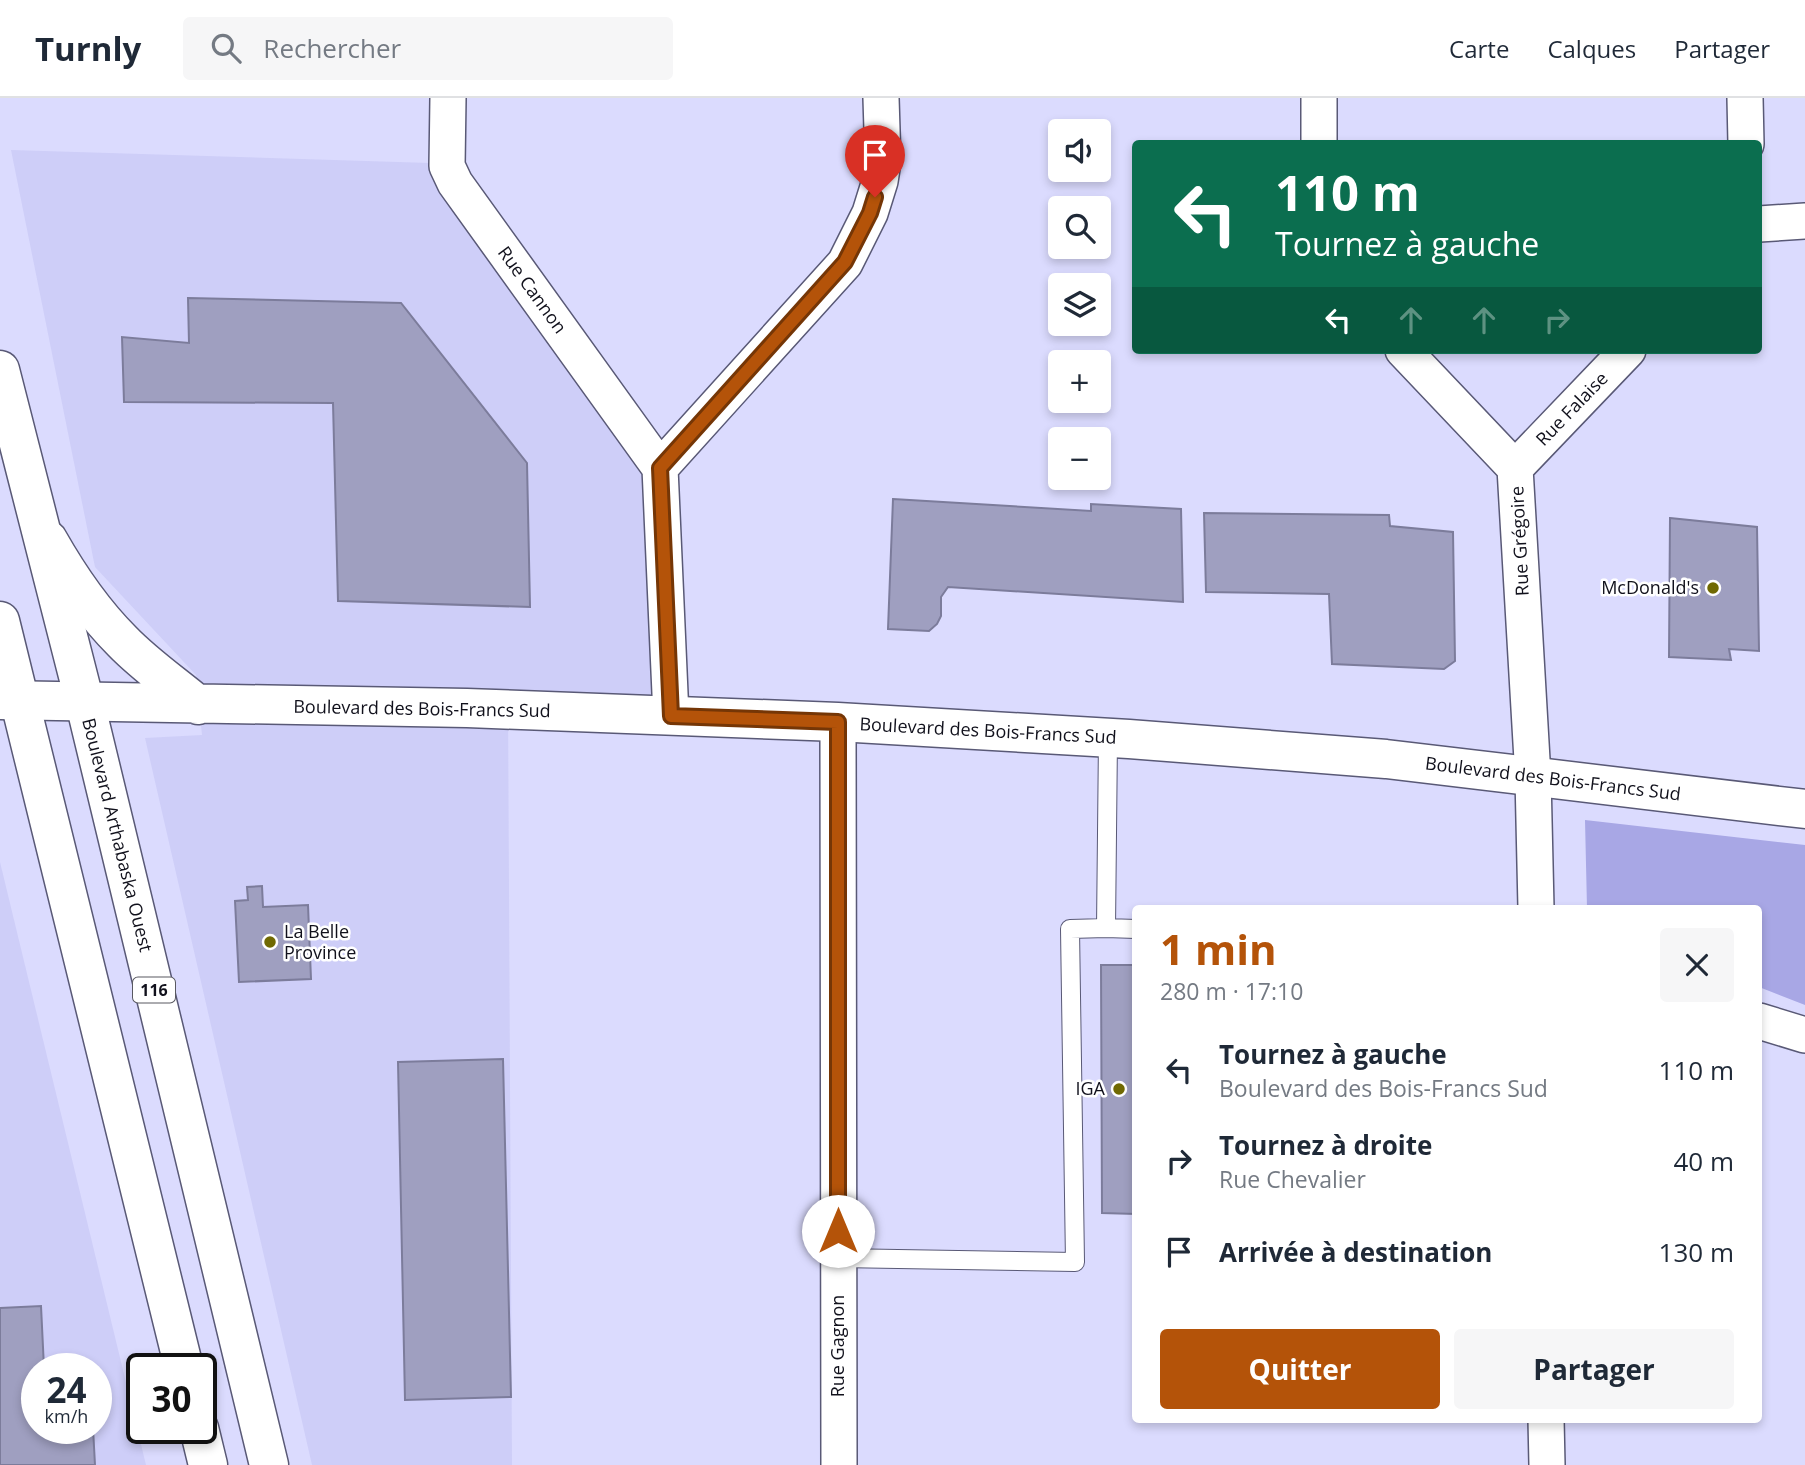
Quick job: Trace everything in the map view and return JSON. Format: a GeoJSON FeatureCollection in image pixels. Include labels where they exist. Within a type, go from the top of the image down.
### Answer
{"type":"FeatureCollection","features":[{"type":"Feature","properties":{"kind":"street","name":"Rue Cannon"},"geometry":{"type":"LineString","coordinates":[[448,98],[447,166],[455,183],[660,468]]}},
{"type":"Feature","properties":{"kind":"street"},"geometry":{"type":"LineString","coordinates":[[671,716],[660,468],[845,262],[870,213],[880,181],[883,162],[881,98]]}},
{"type":"Feature","properties":{"kind":"street"},"geometry":{"type":"LineString","coordinates":[[1319,98],[1319,140]]}},
{"type":"Feature","properties":{"kind":"street"},"geometry":{"type":"LineString","coordinates":[[1745,98],[1746,140]]}},
{"type":"Feature","properties":{"kind":"street"},"geometry":{"type":"LineString","coordinates":[[1762,224],[1805,222]]}},
{"type":"Feature","properties":{"kind":"street","name":"Rue Grégoire"},"geometry":{"type":"LineString","coordinates":[[1407,354],[1515,468],[1533,777],[1536,905]]}},
{"type":"Feature","properties":{"kind":"street","name":"Rue Falaise"},"geometry":{"type":"LineString","coordinates":[[1515,468],[1624,354]]}},
{"type":"Feature","properties":{"kind":"street","name":"Boulevard Arthabaska Ouest"},"geometry":{"type":"LineString","coordinates":[[0,370],[85,703],[269,1465]]}},
{"type":"Feature","properties":{"kind":"street"},"geometry":{"type":"LineString","coordinates":[[40,525],[68,577],[94,611],[124,644],[198,705]]}},
{"type":"Feature","properties":{"kind":"street"},"geometry":{"type":"LineString","coordinates":[[0,621],[10,701],[180,1353]]}},
{"type":"Feature","properties":{"kind":"street","name":"Boulevard des Bois-Francs Sud"},"geometry":{"type":"LineString","coordinates":[[10,701],[467,708],[838,722],[1108,738],[1386,759],[1805,809]]}},
{"type":"Feature","properties":{"kind":"street","name":"Rue Gagnon"},"geometry":{"type":"LineString","coordinates":[[838,722],[839,1465]]}},
{"type":"Feature","properties":{"kind":"street"},"geometry":{"type":"LineString","coordinates":[[1762,1022],[1805,1035]]}},
{"type":"Feature","properties":{"kind":"street"},"geometry":{"type":"LineString","coordinates":[[1546,1423],[1547,1465]]}},
{"type":"Feature","properties":{"kind":"street"},"geometry":{"type":"LineString","coordinates":[[203,1444],[208,1465]]}},
{"type":"Feature","properties":{"kind":"lane"},"geometry":{"type":"LineString","coordinates":[[1106,928],[1108,738]]}},
{"type":"Feature","properties":{"kind":"lane"},"geometry":{"type":"LineString","coordinates":[[838,1258],[1075,1262],[1070,929],[1132,929]]}},
{"type":"Feature","properties":{"kind":"shaded area"},"geometry":{"type":"Polygon","coordinates":[[[11,150],[430,163],[648,470],[654,704],[508,699],[512,1465],[312,1465],[145,738],[202,735],[196,675],[95,567],[11,150]]]}},
{"type":"Feature","properties":{"kind":"shaded area"},"geometry":{"type":"Polygon","coordinates":[[[1585,820],[1805,845],[1805,1005],[1762,988],[1762,905],[1587,905],[1585,820]]]}},
{"type":"Feature","properties":{"kind":"shaded area"},"geometry":{"type":"Polygon","coordinates":[[[0,862],[126,1382],[126,1444],[141,1444],[146,1465],[0,1465],[0,862]]]}},
{"type":"Feature","properties":{"kind":"building"},"geometry":{"type":"Polygon","coordinates":[[[188,298],[401,303],[527,463],[530,607],[338,601],[333,403],[124,402],[122,337],[189,343],[188,298]]]}},
{"type":"Feature","properties":{"kind":"building"},"geometry":{"type":"Polygon","coordinates":[[[893,499],[1091,511],[1091,504],[1181,509],[1183,602],[948,587],[941,597],[941,616],[929,631],[888,629],[893,499]]]}},
{"type":"Feature","properties":{"kind":"building"},"geometry":{"type":"Polygon","coordinates":[[[1204,513],[1389,515],[1390,526],[1453,532],[1455,661],[1444,669],[1332,664],[1329,594],[1206,592],[1204,513]]]}},
{"type":"Feature","properties":{"kind":"building","name":"McDonald's"},"geometry":{"type":"Polygon","coordinates":[[[1670,518],[1757,527],[1759,651],[1729,649],[1731,660],[1669,657],[1670,518]]]}},
{"type":"Feature","properties":{"kind":"building"},"geometry":{"type":"Polygon","coordinates":[[[262,886],[263,907],[308,905],[311,979],[239,982],[235,901],[248,900],[247,887],[262,886]]]}},
{"type":"Feature","properties":{"kind":"building","name":"IGA"},"geometry":{"type":"Polygon","coordinates":[[[1101,965],[1132,965],[1132,1214],[1102,1213],[1101,965]]]}},
{"type":"Feature","properties":{"kind":"building"},"geometry":{"type":"Polygon","coordinates":[[[503,1059],[511,1397],[405,1400],[398,1062],[503,1059]]]}},
{"type":"Feature","properties":{"kind":"building"},"geometry":{"type":"Polygon","coordinates":[[[41,1306],[43,1353],[21,1353],[21,1444],[94,1444],[95,1465],[0,1465],[0,1308],[41,1306]]]}},
{"type":"Feature","properties":{"kind":"place","name":"McDonald's"},"geometry":{"type":"Point","coordinates":[1713,588]}},
{"type":"Feature","properties":{"kind":"place","name":"La Belle Province"},"geometry":{"type":"Point","coordinates":[270,942]}},
{"type":"Feature","properties":{"kind":"place","name":"IGA"},"geometry":{"type":"Point","coordinates":[1119,1089]}},
{"type":"Feature","properties":{"kind":"route"},"geometry":{"type":"LineString","coordinates":[[838,1231],[838,722],[671,716],[660,468],[845,262],[870,213],[875,197]]}}]}
